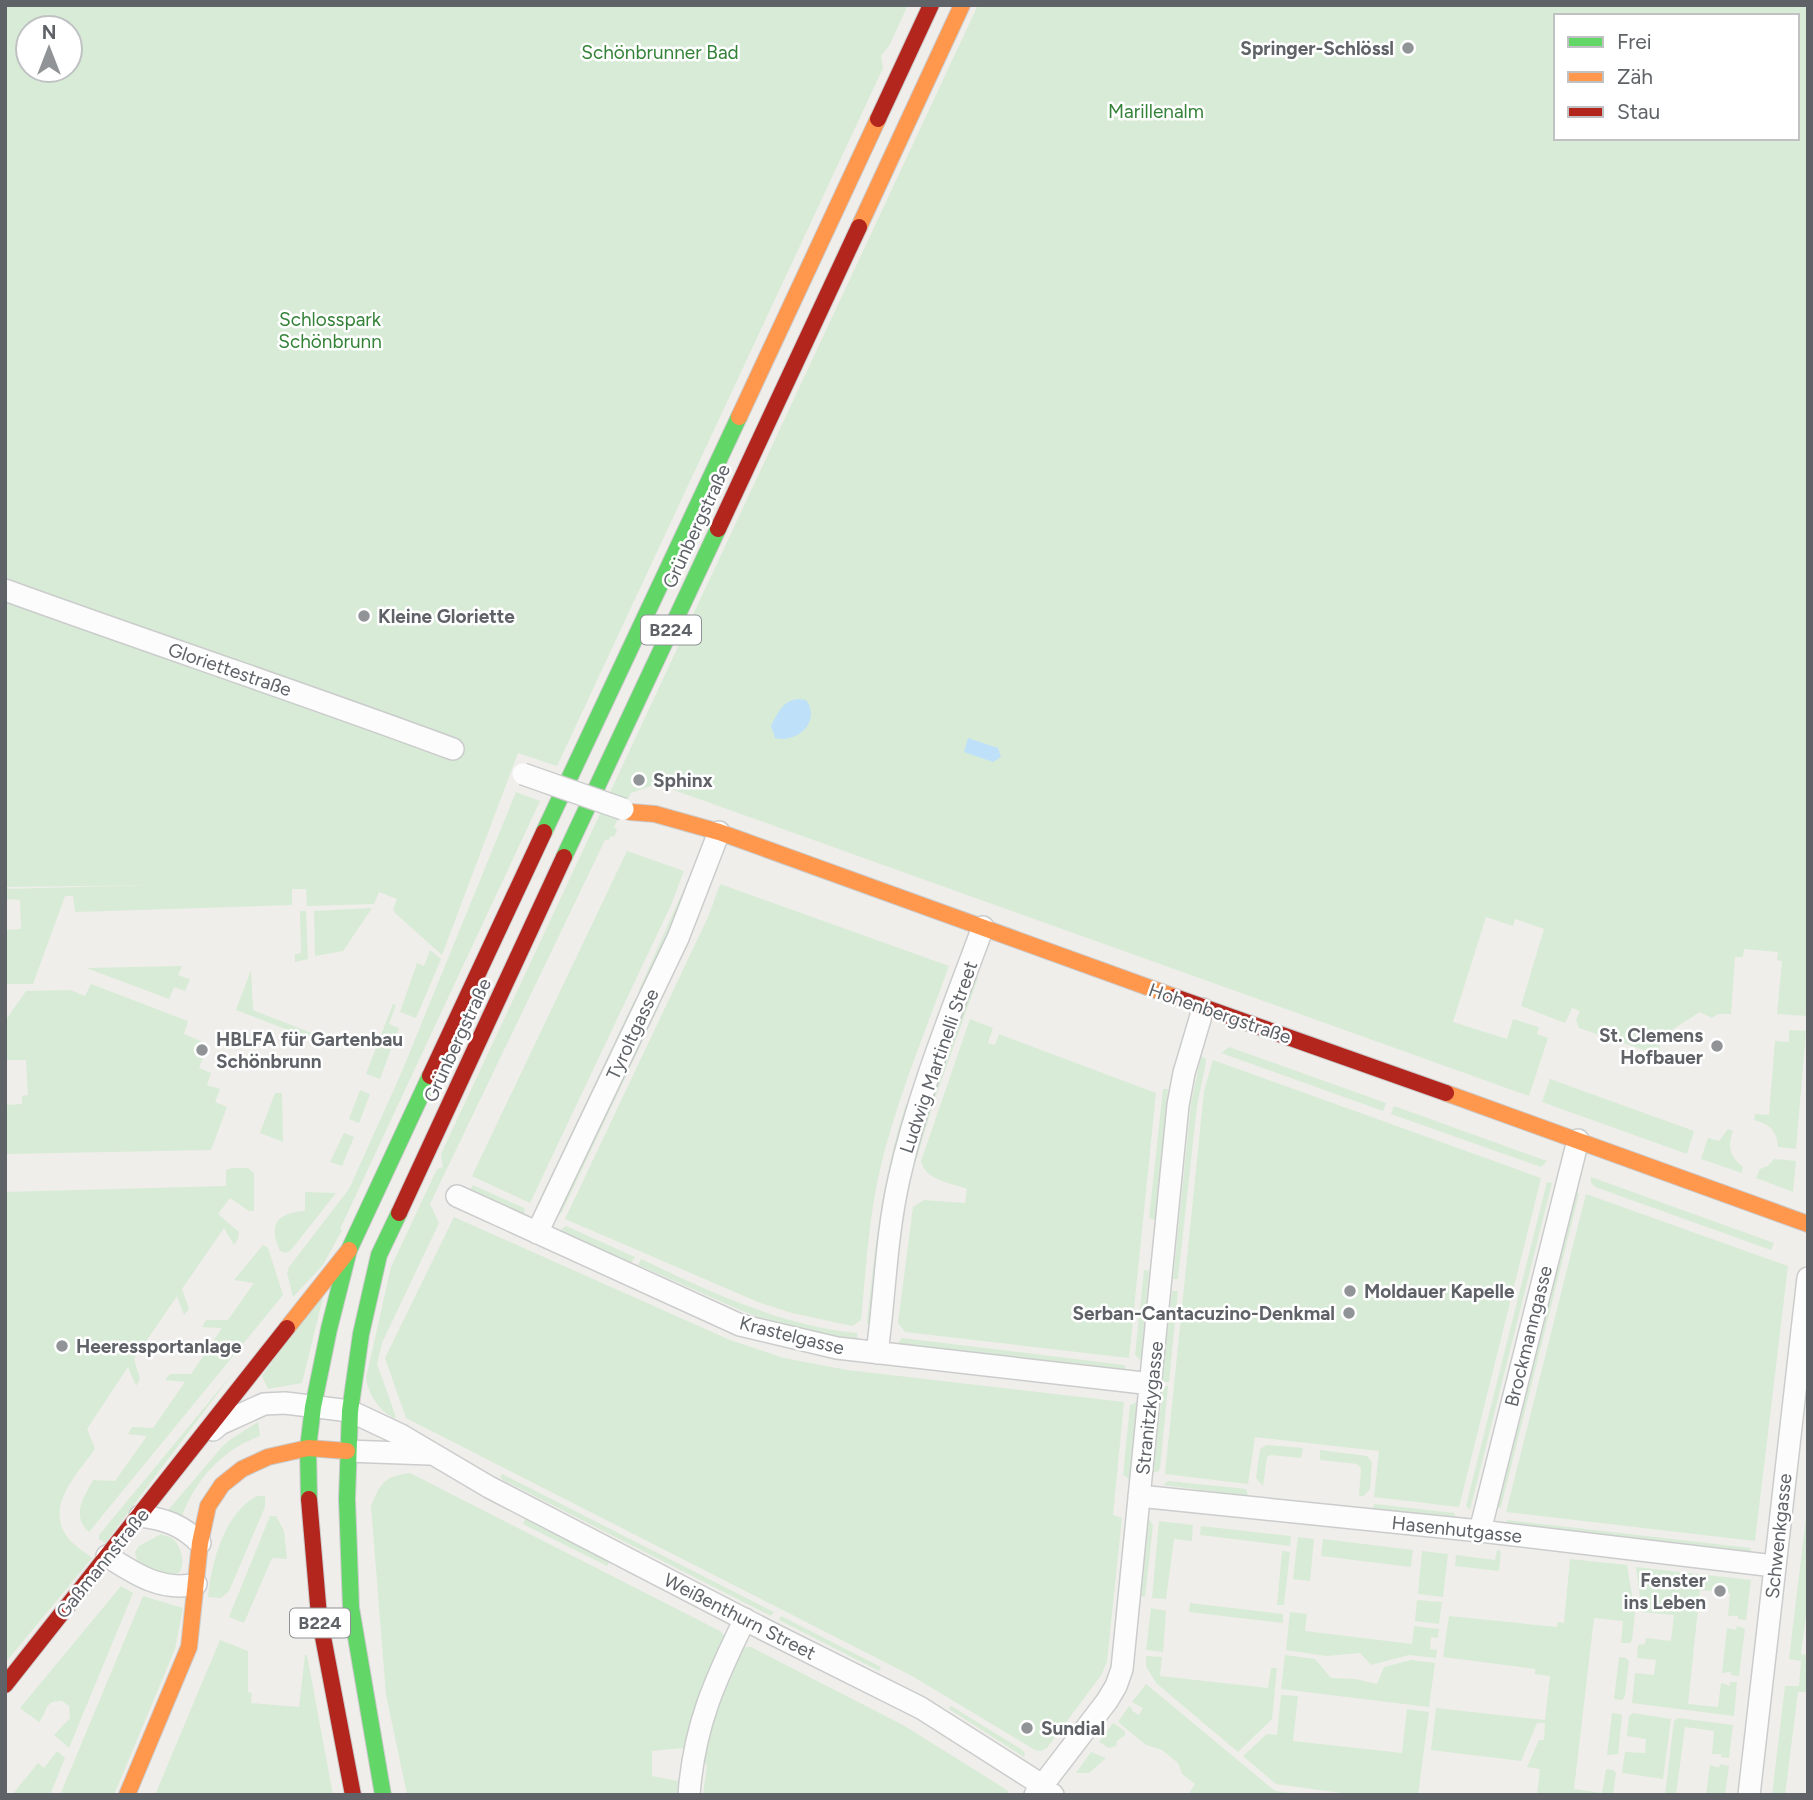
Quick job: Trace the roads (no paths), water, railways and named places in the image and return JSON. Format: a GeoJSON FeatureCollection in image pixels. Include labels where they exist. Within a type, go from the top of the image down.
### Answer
{"type":"FeatureCollection","features":[{"type":"Feature","properties":{"kind":"main road","name":"Grünbergstraße"},"geometry":{"type":"LineString","coordinates":[[349,1250],[931,5]]}},
{"type":"Feature","properties":{"kind":"main road","name":"Grünbergstraße"},"geometry":{"type":"LineString","coordinates":[[350,1411],[361,1334],[379,1255],[962,5]]}},
{"type":"Feature","properties":{"kind":"main road","name":"Hohenbergstraße"},"geometry":{"type":"LineString","coordinates":[[627,810],[655,814],[719,832],[1203,1009],[1415,1081],[1808,1224]]}},
{"type":"Feature","properties":{"kind":"main road","name":"B224"},"geometry":{"type":"LineString","coordinates":[[349,1250],[329,1329],[313,1407],[308,1448],[309,1502],[319,1616],[353,1795]]}},
{"type":"Feature","properties":{"kind":"main road","name":"Gaßmannstraße"},"geometry":{"type":"LineString","coordinates":[[5,1685],[349,1250]]}},
{"type":"Feature","properties":{"kind":"main road","name":"B224"},"geometry":{"type":"LineString","coordinates":[[350,1411],[347,1451],[351,1608],[383,1795]]}},
{"type":"Feature","properties":{"kind":"main road"},"geometry":{"type":"LineString","coordinates":[[127,1795],[189,1647],[200,1543],[208,1506],[222,1485],[242,1469],[268,1457],[308,1448],[347,1451]]}},
{"type":"Feature","properties":{"kind":"street","name":"Gloriettestraße"},"geometry":{"type":"LineString","coordinates":[[5,590],[453,749]]}},
{"type":"Feature","properties":{"kind":"street"},"geometry":{"type":"LineString","coordinates":[[517,772],[627,810]]}},
{"type":"Feature","properties":{"kind":"street","name":"Tyroltgasse"},"geometry":{"type":"LineString","coordinates":[[537,1233],[678,938],[719,832]]}},
{"type":"Feature","properties":{"kind":"street","name":"Ludwig Martinelli Street"},"geometry":{"type":"LineString","coordinates":[[877,1353],[891,1217],[898,1180],[917,1107],[982,927]]}},
{"type":"Feature","properties":{"kind":"street","name":"Stranitzkygasse"},"geometry":{"type":"LineString","coordinates":[[1043,1791],[1107,1701],[1122,1669],[1178,1105],[1203,1009]]}},
{"type":"Feature","properties":{"kind":"street","name":"Brockmanngasse"},"geometry":{"type":"LineString","coordinates":[[1480,1531],[1578,1140]]}},
{"type":"Feature","properties":{"kind":"street","name":"Krastelgasse"},"geometry":{"type":"LineString","coordinates":[[457,1196],[740,1325],[837,1348],[1152,1384]]}},
{"type":"Feature","properties":{"kind":"street","name":"Schwenkgasse"},"geometry":{"type":"LineString","coordinates":[[1749,1795],[1808,1278]]}},
{"type":"Feature","properties":{"kind":"street","name":"Gaßmannstraße"},"geometry":{"type":"LineString","coordinates":[[198,1441],[220,1424],[260,1405],[285,1402],[313,1407]]}},
{"type":"Feature","properties":{"kind":"street","name":"Weißenthurn Street"},"geometry":{"type":"LineString","coordinates":[[313,1407],[350,1411],[401,1435],[489,1486],[921,1708],[1043,1791]]}},
{"type":"Feature","properties":{"kind":"street","name":"Weißenthurn Street"},"geometry":{"type":"LineString","coordinates":[[347,1451],[433,1455]]}},
{"type":"Feature","properties":{"kind":"street","name":"Hasenhutgasse"},"geometry":{"type":"LineString","coordinates":[[1139,1496],[1480,1531],[1774,1566]]}},
{"type":"Feature","properties":{"kind":"street"},"geometry":{"type":"LineString","coordinates":[[140,1516],[172,1522],[200,1543]]}},
{"type":"Feature","properties":{"kind":"street"},"geometry":{"type":"LineString","coordinates":[[107,1556],[150,1581],[165,1585],[196,1584]]}},
{"type":"Feature","properties":{"kind":"street"},"geometry":{"type":"LineString","coordinates":[[689,1795],[695,1748],[704,1710],[745,1619]]}},
{"type":"Feature","properties":{"kind":"water"},"geometry":{"type":"Polygon","coordinates":[[[806,700],[810,708],[809,723],[791,738],[775,738],[771,726],[778,712],[788,702],[806,700]]]}},
{"type":"Feature","properties":{"kind":"water"},"geometry":{"type":"Polygon","coordinates":[[[968,738],[998,748],[1001,757],[993,762],[964,752],[968,738]]]}},
{"type":"Feature","properties":{"kind":"place","name":"Springer-Schlössl"},"geometry":{"type":"Point","coordinates":[1408,48]}},
{"type":"Feature","properties":{"kind":"place","name":"Kleine Gloriette"},"geometry":{"type":"Point","coordinates":[364,616]}},
{"type":"Feature","properties":{"kind":"place","name":"Sphinx"},"geometry":{"type":"Point","coordinates":[639,780]}},
{"type":"Feature","properties":{"kind":"place","name":"St. Clemens Hofbauer"},"geometry":{"type":"Point","coordinates":[1717,1046]}},
{"type":"Feature","properties":{"kind":"place","name":"HBLFA für Gartenbau Schönbrunn"},"geometry":{"type":"Point","coordinates":[202,1050]}},
{"type":"Feature","properties":{"kind":"place","name":"Moldauer Kapelle"},"geometry":{"type":"Point","coordinates":[1350,1291]}},
{"type":"Feature","properties":{"kind":"place","name":"Serban-Cantacuzino-Denkmal"},"geometry":{"type":"Point","coordinates":[1349,1313]}},
{"type":"Feature","properties":{"kind":"place","name":"Heeressportanlage"},"geometry":{"type":"Point","coordinates":[62,1346]}},
{"type":"Feature","properties":{"kind":"place","name":"Fenster ins Leben"},"geometry":{"type":"Point","coordinates":[1720,1591]}},
{"type":"Feature","properties":{"kind":"place","name":"Sundial"},"geometry":{"type":"Point","coordinates":[1027,1728]}},
{"type":"Feature","properties":{"kind":"park label","name":"Schönbrunner Bad"},"geometry":{"type":"Point","coordinates":[660,52]}},
{"type":"Feature","properties":{"kind":"park label","name":"Marillenalm"},"geometry":{"type":"Point","coordinates":[1156,111]}},
{"type":"Feature","properties":{"kind":"park label","name":"Schlosspark Schönbrunn"},"geometry":{"type":"Point","coordinates":[330,330]}}]}
